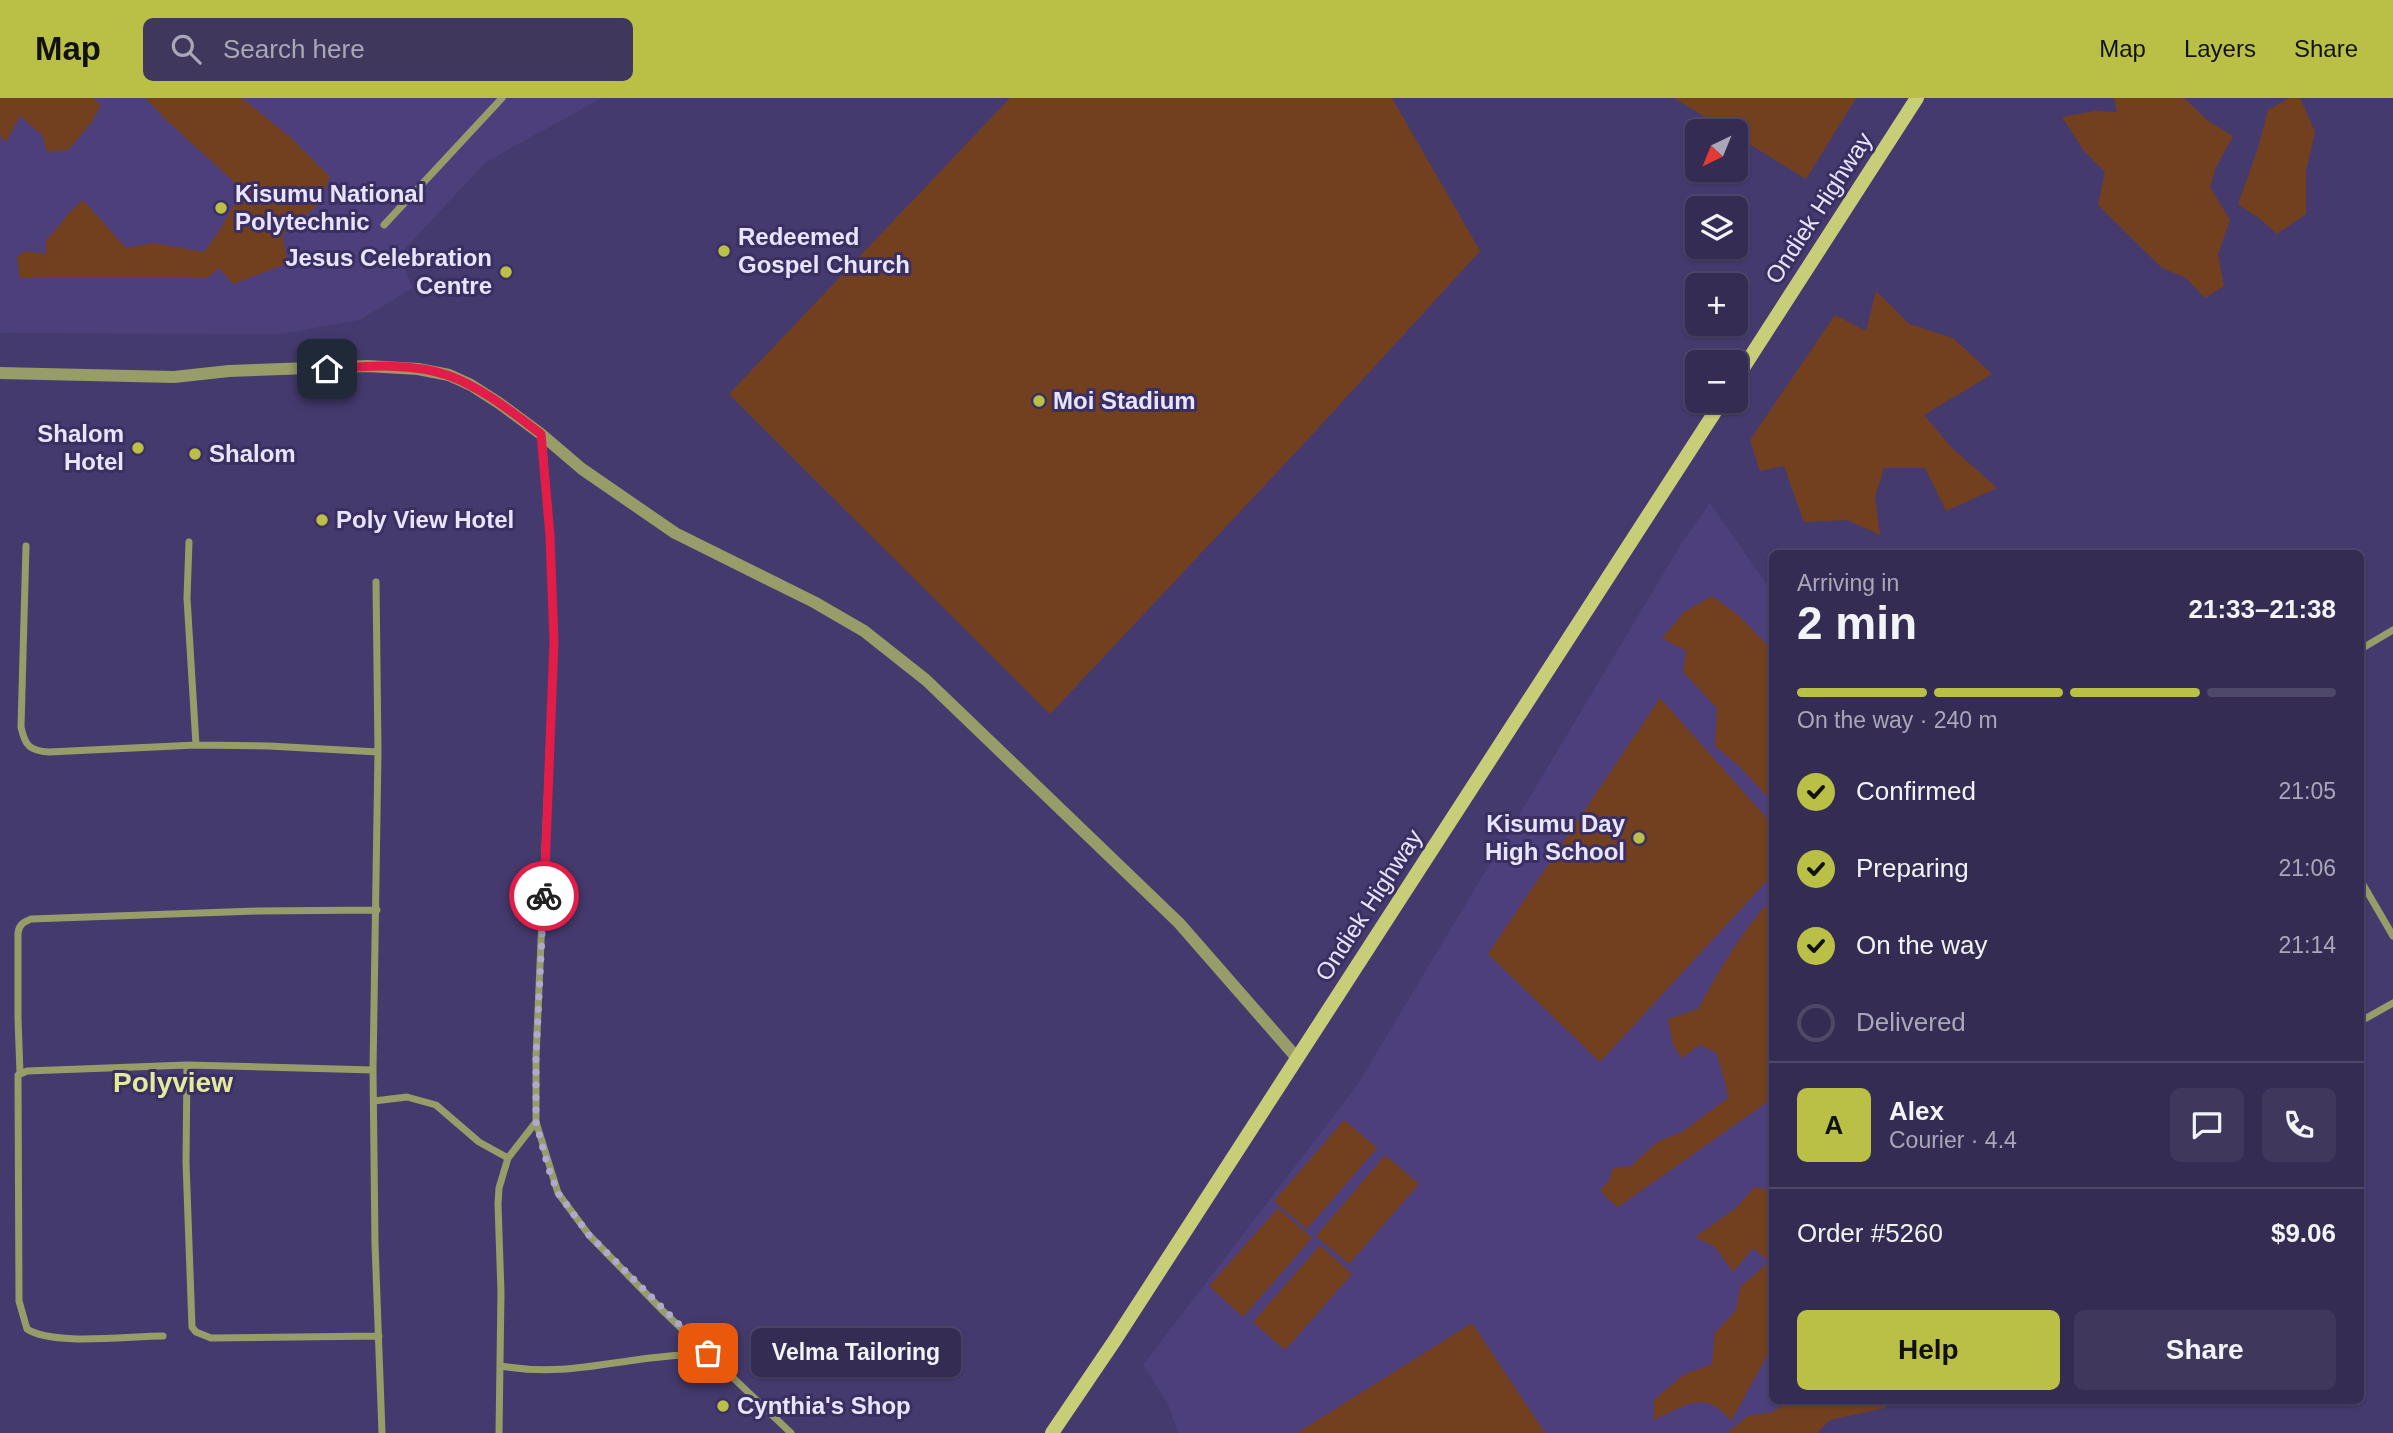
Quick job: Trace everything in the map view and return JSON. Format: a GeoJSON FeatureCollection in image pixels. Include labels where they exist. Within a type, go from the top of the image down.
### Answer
{"type":"FeatureCollection","features":[{"type":"Feature","properties":{"kind":"main road","name":"Ondiek Highway"},"geometry":{"type":"LineString","coordinates":[[1748,360],[1917,98]]}},
{"type":"Feature","properties":{"kind":"main road","name":"Ondiek Highway"},"geometry":{"type":"LineString","coordinates":[[1052,1433],[1714,413]]}},
{"type":"Feature","properties":{"kind":"street"},"geometry":{"type":"LineString","coordinates":[[384,225],[502,98]]}},
{"type":"Feature","properties":{"kind":"street"},"geometry":{"type":"LineString","coordinates":[[0,373],[174,377],[367,366],[418,369],[449,375],[471,385],[499,402],[541,434],[582,470],[675,533],[854,625],[926,680],[1179,923],[1297,1058]]}},
{"type":"Feature","properties":{"kind":"street"},"geometry":{"type":"LineString","coordinates":[[541,434],[550,536],[554,642],[536,1057],[536,1122],[558,1193],[589,1235],[791,1433]]}},
{"type":"Feature","properties":{"kind":"street"},"geometry":{"type":"LineString","coordinates":[[189,542],[187,598],[196,745]]}},
{"type":"Feature","properties":{"kind":"street"},"geometry":{"type":"LineString","coordinates":[[26,546],[21,727],[29,748],[36,752],[49,752],[196,745],[378,752]]}},
{"type":"Feature","properties":{"kind":"street"},"geometry":{"type":"LineString","coordinates":[[376,582],[378,752],[373,1070],[375,1244],[382,1433]]}},
{"type":"Feature","properties":{"kind":"street"},"geometry":{"type":"LineString","coordinates":[[2364,647],[2393,630]]}},
{"type":"Feature","properties":{"kind":"street"},"geometry":{"type":"LineString","coordinates":[[2364,886],[2393,936]]}},
{"type":"Feature","properties":{"kind":"street"},"geometry":{"type":"LineString","coordinates":[[163,1336],[66,1339],[37,1335],[27,1329],[19,1301],[18,928],[24,921],[31,919],[108,915],[377,910]]}},
{"type":"Feature","properties":{"kind":"street"},"geometry":{"type":"LineString","coordinates":[[2364,1019],[2393,1003]]}},
{"type":"Feature","properties":{"kind":"street"},"geometry":{"type":"LineString","coordinates":[[20,1073],[27,1070],[187,1065],[373,1070]]}},
{"type":"Feature","properties":{"kind":"street"},"geometry":{"type":"LineString","coordinates":[[187,1065],[186,1162],[192,1327],[196,1332],[211,1338],[379,1336]]}},
{"type":"Feature","properties":{"kind":"street"},"geometry":{"type":"LineString","coordinates":[[374,1101],[407,1097],[436,1105],[479,1142],[508,1158]]}},
{"type":"Feature","properties":{"kind":"street"},"geometry":{"type":"LineString","coordinates":[[499,1433],[501,1292],[498,1204],[502,1173],[508,1158],[536,1122]]}},
{"type":"Feature","properties":{"kind":"street"},"geometry":{"type":"LineString","coordinates":[[501,1366],[526,1370],[571,1370],[708,1353]]}},
{"type":"Feature","properties":{"kind":"shaded area","name":"Kisumu National Polytechnic"},"geometry":{"type":"Polygon","coordinates":[[[0,98],[602,98],[486,162],[400,254],[412,288],[360,320],[280,334],[0,333],[0,98]]]}},
{"type":"Feature","properties":{"kind":"shaded area"},"geometry":{"type":"Polygon","coordinates":[[[0,98],[93,98],[101,105],[91,123],[68,150],[47,152],[42,135],[20,116],[6,142],[0,136],[0,98]]]}},
{"type":"Feature","properties":{"kind":"shaded area"},"geometry":{"type":"Polygon","coordinates":[[[146,98],[242,98],[291,138],[330,177],[319,204],[282,235],[288,263],[233,284],[219,268],[207,278],[20,278],[17,257],[26,251],[46,254],[46,240],[83,200],[126,248],[153,243],[204,252],[219,231],[243,190],[165,119],[146,98]]]}},
{"type":"Feature","properties":{"kind":"shaded area","name":"Moi Stadium"},"geometry":{"type":"Polygon","coordinates":[[[1010,98],[1392,98],[1480,251],[1050,714],[729,394],[1010,98]]]}},
{"type":"Feature","properties":{"kind":"shaded area"},"geometry":{"type":"Polygon","coordinates":[[[1674,98],[1856,98],[1806,179],[1748,143],[1748,119],[1708,119],[1674,98]]]}},
{"type":"Feature","properties":{"kind":"shaded area"},"geometry":{"type":"Polygon","coordinates":[[[2114,98],[2184,98],[2208,121],[2233,136],[2216,167],[2210,187],[2230,220],[2218,254],[2224,286],[2205,298],[2186,278],[2162,268],[2098,205],[2105,172],[2084,151],[2062,117],[2095,111],[2117,112],[2114,98]]]}},
{"type":"Feature","properties":{"kind":"shaded area"},"geometry":{"type":"Polygon","coordinates":[[[2289,98],[2300,98],[2315,132],[2306,171],[2306,214],[2277,234],[2238,204],[2268,110],[2289,98]]]}},
{"type":"Feature","properties":{"kind":"shaded area"},"geometry":{"type":"Polygon","coordinates":[[[1876,291],[1909,324],[1953,338],[1992,374],[1924,415],[1951,447],[1997,488],[1946,511],[1925,468],[1884,468],[1875,497],[1880,535],[1847,520],[1804,522],[1784,466],[1760,471],[1750,440],[1835,315],[1866,331],[1876,291]]]}},
{"type":"Feature","properties":{"kind":"shaded area","name":"Kisumu Day High School"},"geometry":{"type":"Polygon","coordinates":[[[1710,503],[1769,587],[1769,1404],[1802,1404],[1732,1433],[1178,1433],[1168,1404],[1143,1365],[1358,1084],[1683,541],[1710,503]]]}},
{"type":"Feature","properties":{"kind":"shaded area"},"geometry":{"type":"Polygon","coordinates":[[[1712,596],[1738,615],[1769,647],[1769,799],[1739,766],[1715,746],[1717,708],[1683,672],[1686,651],[1662,638],[1684,612],[1712,596]]]}},
{"type":"Feature","properties":{"kind":"shaded area"},"geometry":{"type":"Polygon","coordinates":[[[1660,698],[1769,821],[1769,878],[1600,1062],[1488,954],[1660,698]]]}},
{"type":"Feature","properties":{"kind":"shaded area"},"geometry":{"type":"Polygon","coordinates":[[[1769,902],[1769,1101],[1618,1207],[1600,1190],[1609,1181],[1613,1168],[1631,1166],[1657,1142],[1682,1132],[1728,1098],[1716,1052],[1699,1045],[1682,1058],[1673,1045],[1668,1019],[1698,1009],[1741,937],[1769,902]]]}},
{"type":"Feature","properties":{"kind":"shaded area"},"geometry":{"type":"Polygon","coordinates":[[[1344,1120],[1377,1148],[1307,1229],[1274,1201],[1344,1120]]]}},
{"type":"Feature","properties":{"kind":"shaded area"},"geometry":{"type":"Polygon","coordinates":[[[1385,1155],[1419,1184],[1349,1264],[1316,1236],[1385,1155]]]}},
{"type":"Feature","properties":{"kind":"shaded area"},"geometry":{"type":"Polygon","coordinates":[[[1755,1187],[1769,1190],[1769,1262],[1753,1248],[1733,1272],[1715,1247],[1695,1237],[1736,1208],[1755,1187]]]}},
{"type":"Feature","properties":{"kind":"shaded area"},"geometry":{"type":"Polygon","coordinates":[[[1278,1208],[1312,1238],[1243,1317],[1209,1286],[1278,1208]]]}},
{"type":"Feature","properties":{"kind":"shaded area"},"geometry":{"type":"Polygon","coordinates":[[[1320,1245],[1352,1274],[1285,1350],[1253,1322],[1320,1245]]]}},
{"type":"Feature","properties":{"kind":"shaded area"},"geometry":{"type":"Polygon","coordinates":[[[1769,1262],[1769,1354],[1731,1421],[1721,1411],[1703,1402],[1685,1405],[1654,1420],[1654,1400],[1683,1375],[1712,1364],[1715,1333],[1736,1310],[1740,1287],[1769,1262]]]}},
{"type":"Feature","properties":{"kind":"shaded area"},"geometry":{"type":"Polygon","coordinates":[[[1472,1323],[1545,1433],[1297,1433],[1472,1323]]]}},
{"type":"Feature","properties":{"kind":"shaded area"},"geometry":{"type":"Polygon","coordinates":[[[1784,1404],[1886,1404],[1885,1408],[1830,1420],[1817,1433],[1727,1433],[1748,1416],[1773,1412],[1784,1404]]]}},
{"type":"Feature","properties":{"kind":"way so far"},"geometry":{"type":"LineString","coordinates":[[544,896],[536,1057],[536,1122],[548,1167],[558,1193],[589,1235],[708,1353]]}},
{"type":"Feature","properties":{"kind":"place","name":"Kisumu National Polytechnic"},"geometry":{"type":"Point","coordinates":[221,208]}},
{"type":"Feature","properties":{"kind":"place","name":"Redeemed Gospel Church"},"geometry":{"type":"Point","coordinates":[724,251]}},
{"type":"Feature","properties":{"kind":"place","name":"Jesus Celebration Centre"},"geometry":{"type":"Point","coordinates":[506,272]}},
{"type":"Feature","properties":{"kind":"place","name":"Moi Stadium"},"geometry":{"type":"Point","coordinates":[1039,401]}},
{"type":"Feature","properties":{"kind":"place","name":"Shalom Hotel"},"geometry":{"type":"Point","coordinates":[138,448]}},
{"type":"Feature","properties":{"kind":"place","name":"Shalom"},"geometry":{"type":"Point","coordinates":[195,454]}},
{"type":"Feature","properties":{"kind":"place","name":"Poly View Hotel"},"geometry":{"type":"Point","coordinates":[322,520]}},
{"type":"Feature","properties":{"kind":"place","name":"Kisumu Day High School"},"geometry":{"type":"Point","coordinates":[1639,838]}},
{"type":"Feature","properties":{"kind":"place","name":"Velma Tailoring"},"geometry":{"type":"Point","coordinates":[708,1353]}},
{"type":"Feature","properties":{"kind":"place","name":"Cynthia's Shop"},"geometry":{"type":"Point","coordinates":[723,1406]}},
{"type":"Feature","properties":{"kind":"district","name":"Polyview"},"geometry":{"type":"Point","coordinates":[173,1082]}},
{"type":"Feature","properties":{"kind":"route"},"geometry":{"type":"LineString","coordinates":[[327,369],[367,366],[418,369],[449,375],[499,402],[541,434],[550,536],[554,642],[544,896]]}}]}
